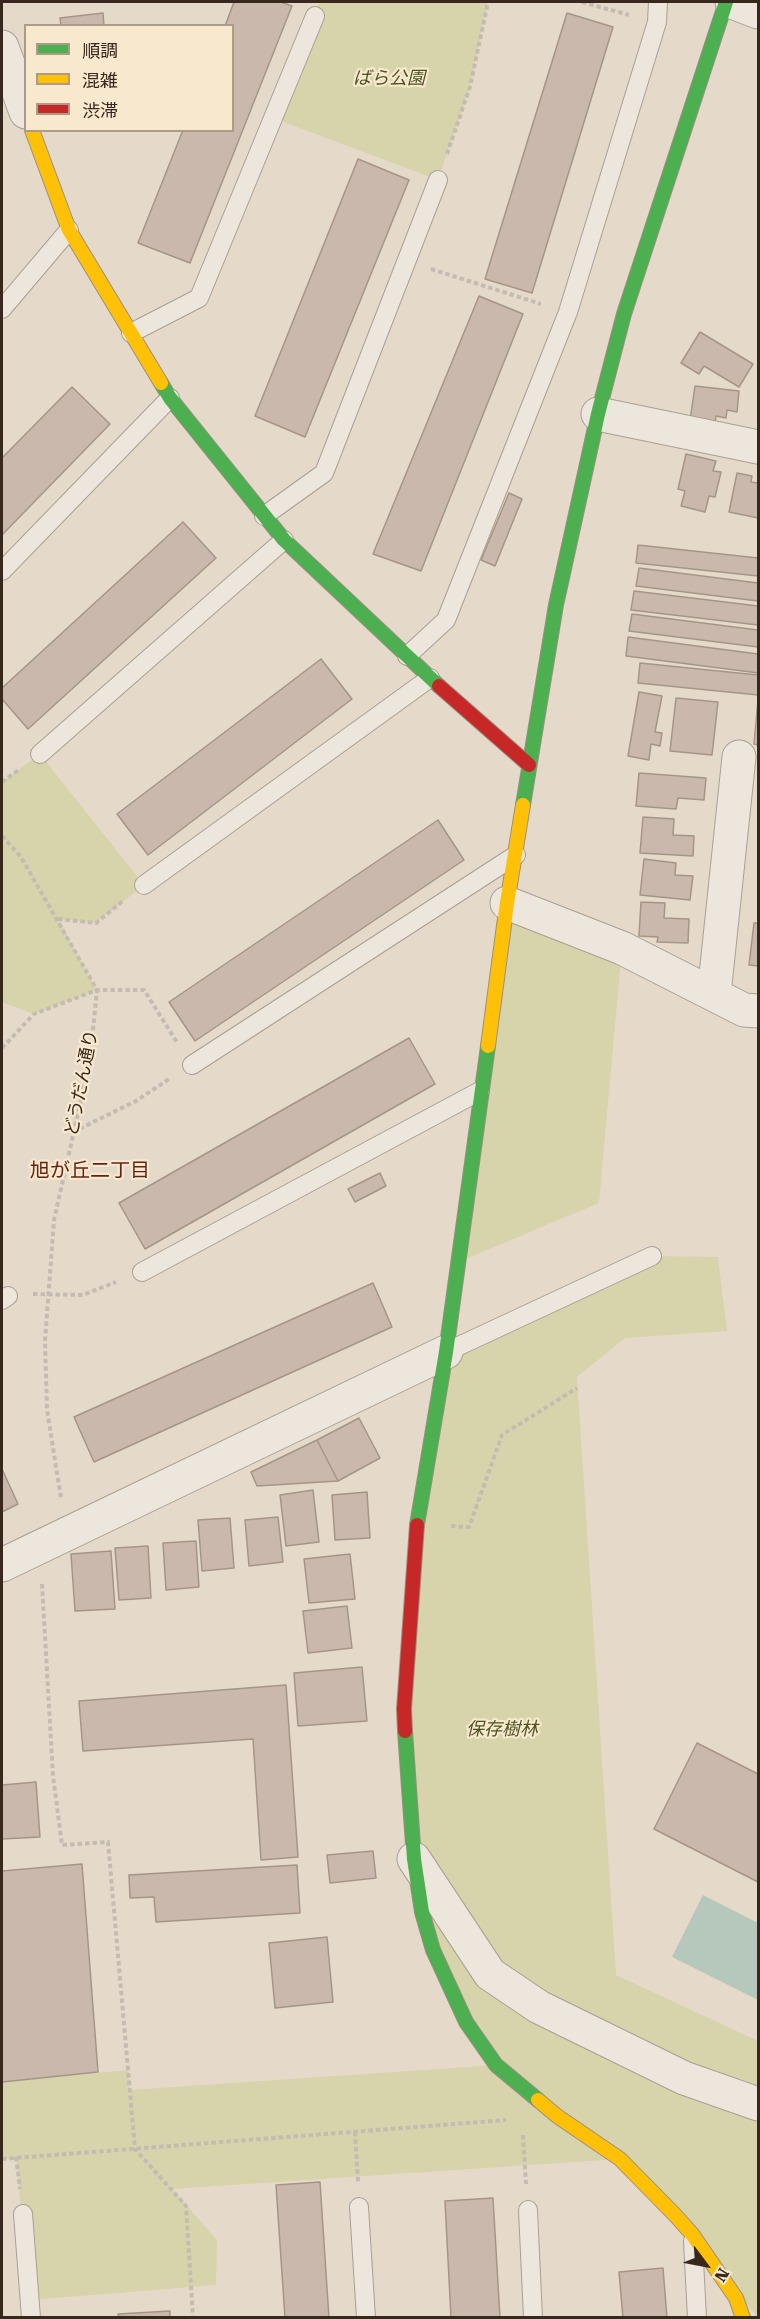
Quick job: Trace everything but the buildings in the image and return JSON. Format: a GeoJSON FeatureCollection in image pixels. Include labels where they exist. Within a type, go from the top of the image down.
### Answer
{"type":"FeatureCollection","features":[{"type":"Feature","properties":{"kind":"street"},"geometry":{"type":"LineString","coordinates":[[726,2],[624,314],[598,414],[556,605],[507,903],[446,1352],[417,1523],[404,1709],[414,1859],[422,1912],[433,1950],[466,2022],[496,2065],[557,2116],[620,2159],[692,2234],[736,2298],[743,2318]]}},
{"type":"Feature","properties":{"kind":"street"},"geometry":{"type":"LineString","coordinates":[[732,2],[759,12]]}},
{"type":"Feature","properties":{"kind":"street"},"geometry":{"type":"LineString","coordinates":[[2,47],[24,107]]}},
{"type":"Feature","properties":{"kind":"street"},"geometry":{"type":"LineString","coordinates":[[34,132],[69,230],[170,398],[284,540],[430,678],[528,765]]}},
{"type":"Feature","properties":{"kind":"street"},"geometry":{"type":"LineString","coordinates":[[598,414],[759,447]]}},
{"type":"Feature","properties":{"kind":"street"},"geometry":{"type":"LineString","coordinates":[[714,994],[739,757]]}},
{"type":"Feature","properties":{"kind":"street"},"geometry":{"type":"LineString","coordinates":[[507,903],[622,948],[744,1010],[759,1011]]}},
{"type":"Feature","properties":{"kind":"street"},"geometry":{"type":"LineString","coordinates":[[2,1565],[446,1352]]}},
{"type":"Feature","properties":{"kind":"street"},"geometry":{"type":"LineString","coordinates":[[414,1859],[490,1974],[539,2007],[684,2078],[759,2104]]}},
{"type":"Feature","properties":{"kind":"lane"},"geometry":{"type":"LineString","coordinates":[[407,656],[446,620],[568,312],[657,22],[658,2]]}},
{"type":"Feature","properties":{"kind":"lane"},"geometry":{"type":"LineString","coordinates":[[131,333],[199,298],[315,16]]}},
{"type":"Feature","properties":{"kind":"lane"},"geometry":{"type":"LineString","coordinates":[[264,516],[324,473],[438,180]]}},
{"type":"Feature","properties":{"kind":"lane"},"geometry":{"type":"LineString","coordinates":[[2,309],[69,230]]}},
{"type":"Feature","properties":{"kind":"lane"},"geometry":{"type":"LineString","coordinates":[[2,571],[170,398]]}},
{"type":"Feature","properties":{"kind":"lane"},"geometry":{"type":"LineString","coordinates":[[40,754],[284,540]]}},
{"type":"Feature","properties":{"kind":"lane"},"geometry":{"type":"LineString","coordinates":[[144,885],[430,678]]}},
{"type":"Feature","properties":{"kind":"lane"},"geometry":{"type":"LineString","coordinates":[[192,1065],[516,855]]}},
{"type":"Feature","properties":{"kind":"lane"},"geometry":{"type":"LineString","coordinates":[[142,1272],[480,1090]]}},
{"type":"Feature","properties":{"kind":"lane"},"geometry":{"type":"LineString","coordinates":[[446,1352],[652,1256]]}},
{"type":"Feature","properties":{"kind":"lane"},"geometry":{"type":"LineString","coordinates":[[359,2207],[366,2318]]}},
{"type":"Feature","properties":{"kind":"lane"},"geometry":{"type":"LineString","coordinates":[[528,2210],[533,2318]]}},
{"type":"Feature","properties":{"kind":"lane"},"geometry":{"type":"LineString","coordinates":[[23,2214],[31,2318]]}},
{"type":"Feature","properties":{"kind":"lane"},"geometry":{"type":"LineString","coordinates":[[692,2234],[697,2318]]}},
{"type":"Feature","properties":{"kind":"path"},"geometry":{"type":"LineString","coordinates":[[438,180],[470,87],[488,2]]}},
{"type":"Feature","properties":{"kind":"path"},"geometry":{"type":"LineString","coordinates":[[407,262],[568,312]]}},
{"type":"Feature","properties":{"kind":"path"},"geometry":{"type":"LineString","coordinates":[[2,836],[21,857],[97,990]]}},
{"type":"Feature","properties":{"kind":"path"},"geometry":{"type":"LineString","coordinates":[[58,919],[96,923],[144,885]]}},
{"type":"Feature","properties":{"kind":"path"},"geometry":{"type":"LineString","coordinates":[[2,1048],[34,1014],[97,990],[144,990],[192,1065],[136,1101],[73,1133]]}},
{"type":"Feature","properties":{"kind":"path","name":"どうだん通り"},"geometry":{"type":"LineString","coordinates":[[97,990],[90,1060],[54,1220],[45,1341],[46,1410],[54,1541],[53,1776],[62,1845],[108,1842],[135,2149]]}},
{"type":"Feature","properties":{"kind":"path"},"geometry":{"type":"LineString","coordinates":[[5,1298],[49,1293],[83,1295],[142,1272]]}},
{"type":"Feature","properties":{"kind":"path"},"geometry":{"type":"LineString","coordinates":[[417,1523],[469,1527],[502,1435],[577,1388]]}},
{"type":"Feature","properties":{"kind":"path"},"geometry":{"type":"LineString","coordinates":[[2,2159],[557,2116]]}},
{"type":"Feature","properties":{"kind":"path"},"geometry":{"type":"LineString","coordinates":[[522,2119],[528,2210]]}},
{"type":"Feature","properties":{"kind":"path"},"geometry":{"type":"LineString","coordinates":[[355,2132],[359,2207]]}},
{"type":"Feature","properties":{"kind":"path"},"geometry":{"type":"LineString","coordinates":[[135,2149],[186,2206],[193,2318]]}},
{"type":"Feature","properties":{"kind":"green space","name":"ばら公園"},"geometry":{"type":"Polygon","coordinates":[[[319,2],[488,2],[470,87],[438,180],[273,118],[319,2]]]}},
{"type":"Feature","properties":{"kind":"green space"},"geometry":{"type":"Polygon","coordinates":[[[40,754],[144,885],[96,923],[58,919],[97,990],[34,1014],[2,1002],[2,782],[40,754]]]}},
{"type":"Feature","properties":{"kind":"green space"},"geometry":{"type":"Polygon","coordinates":[[[507,903],[622,948],[599,1203],[458,1262],[507,903]]]}},
{"type":"Feature","properties":{"kind":"green space","name":"保存樹林"},"geometry":{"type":"Polygon","coordinates":[[[652,1256],[718,1257],[727,1331],[625,1338],[577,1377],[616,1975],[758,2041],[758,2317],[620,2159],[172,2189],[217,2240],[216,2285],[30,2300],[16,2158],[2,2159],[2,2082],[128,2070],[130,2090],[496,2065],[433,1950],[404,1709],[446,1352],[652,1256]]]}},
{"type":"Feature","properties":{"kind":"shaded area"},"geometry":{"type":"Polygon","coordinates":[[[703,1895],[758,1923],[758,2000],[672,1957],[703,1895]]]}},
{"type":"Feature","properties":{"kind":"traffic: fast"},"geometry":{"type":"LineString","coordinates":[[523,805],[556,605],[598,414],[624,314],[726,2]]}},
{"type":"Feature","properties":{"kind":"traffic: fast"},"geometry":{"type":"LineString","coordinates":[[161,383],[170,398],[284,540],[439,686]]}},
{"type":"Feature","properties":{"kind":"traffic: fast"},"geometry":{"type":"LineString","coordinates":[[417,1525],[446,1352],[488,1046]]}},
{"type":"Feature","properties":{"kind":"traffic: fast"},"geometry":{"type":"LineString","coordinates":[[405,1731],[414,1859],[422,1912],[433,1950],[466,2022],[496,2065],[538,2100]]}},
{"type":"Feature","properties":{"kind":"traffic: slow"},"geometry":{"type":"LineString","coordinates":[[33,132],[69,230],[161,383]]}},
{"type":"Feature","properties":{"kind":"traffic: slow"},"geometry":{"type":"LineString","coordinates":[[488,1046],[523,805]]}},
{"type":"Feature","properties":{"kind":"traffic: slow"},"geometry":{"type":"LineString","coordinates":[[538,2100],[557,2116],[620,2159],[675,2215],[692,2234],[736,2298],[743,2318]]}},
{"type":"Feature","properties":{"kind":"traffic: jam"},"geometry":{"type":"LineString","coordinates":[[439,686],[529,765]]}},
{"type":"Feature","properties":{"kind":"traffic: jam"},"geometry":{"type":"LineString","coordinates":[[405,1731],[404,1709],[417,1525]]}},
{"type":"Feature","properties":{"kind":"district","name":"旭が丘二丁目"},"geometry":{"type":"Point","coordinates":[90,1171]}}]}
